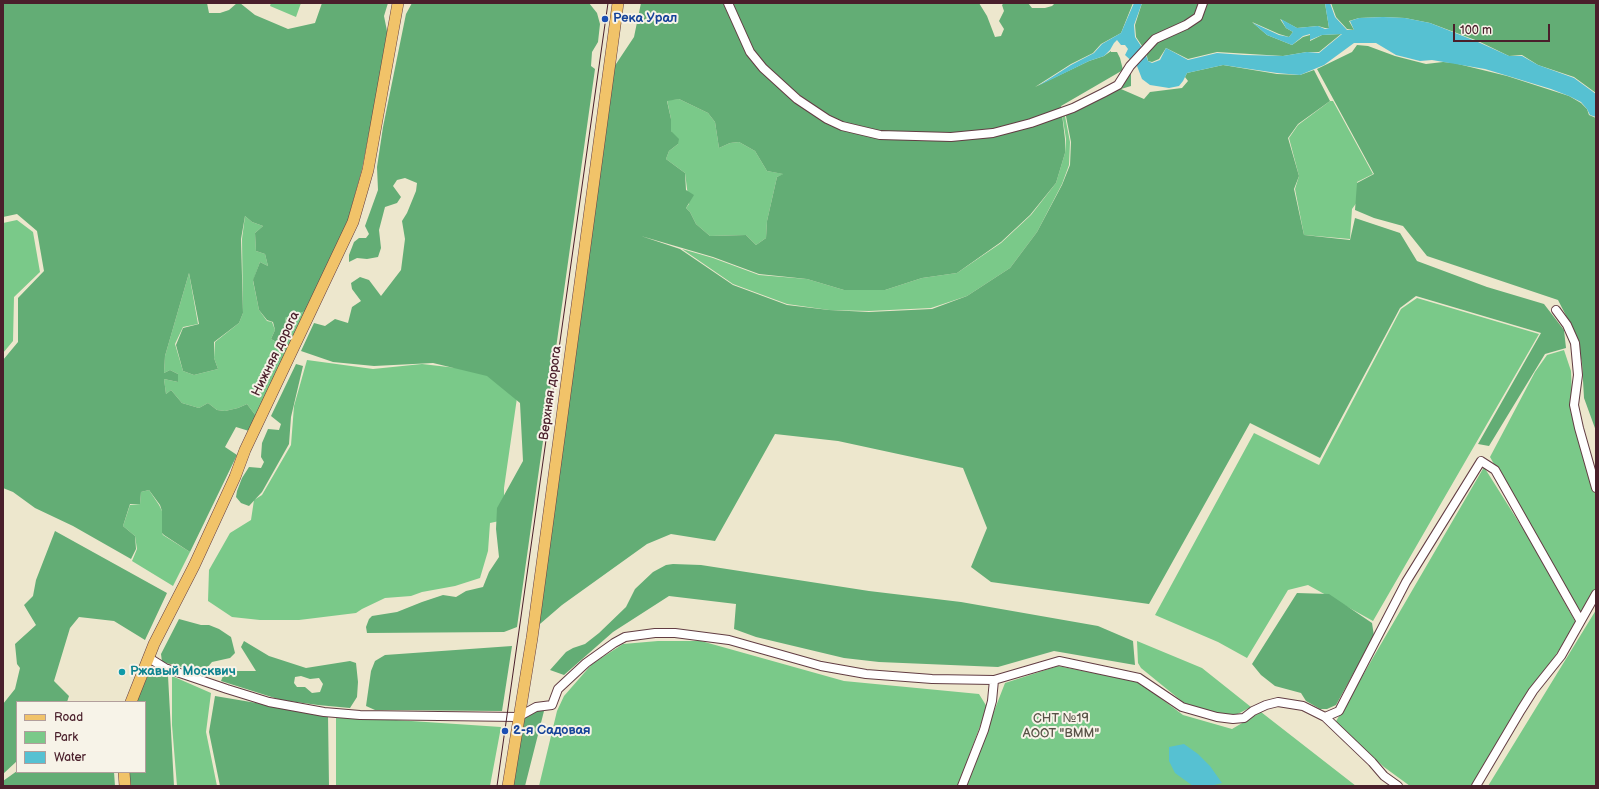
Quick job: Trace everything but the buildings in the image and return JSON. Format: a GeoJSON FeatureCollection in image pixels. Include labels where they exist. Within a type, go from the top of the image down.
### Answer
{"type":"FeatureCollection","features":[{"type":"Feature","properties":{"kind":"main road","name":"Нижняя дорога"},"geometry":{"type":"LineString","coordinates":[[131,701],[154,644],[197,559],[235,477],[245,450],[353,222],[368,170],[398,3]]}},
{"type":"Feature","properties":{"kind":"main road","name":"Верхняя дорога"},"geometry":{"type":"LineString","coordinates":[[508,786],[533,630],[618,3]]}},
{"type":"Feature","properties":{"kind":"main road"},"geometry":{"type":"LineString","coordinates":[[124,773],[125,786]]}},
{"type":"Feature","properties":{"kind":"street"},"geometry":{"type":"LineString","coordinates":[[728,3],[750,52],[763,68],[797,99],[827,119],[842,126],[880,135],[972,136],[993,133],[1031,123],[1073,108],[1118,85],[1130,66],[1155,39],[1186,25],[1198,17],[1203,3]]}},
{"type":"Feature","properties":{"kind":"street"},"geometry":{"type":"LineString","coordinates":[[1556,310],[1567,325],[1574,343],[1578,376],[1574,405],[1596,488]]}},
{"type":"Feature","properties":{"kind":"street"},"geometry":{"type":"LineString","coordinates":[[1325,717],[1339,711],[1406,582],[1481,461],[1495,470],[1580,620]]}},
{"type":"Feature","properties":{"kind":"street"},"geometry":{"type":"LineString","coordinates":[[1476,786],[1521,710],[1561,656],[1596,594]]}},
{"type":"Feature","properties":{"kind":"street"},"geometry":{"type":"LineString","coordinates":[[149,658],[164,668],[269,702],[324,712],[360,715],[518,717],[536,707],[552,705],[558,689],[586,663],[614,643],[625,637],[655,633],[675,633],[729,640],[821,666],[866,674],[932,679],[994,680],[1059,661],[1139,678],[1182,707],[1217,717],[1233,719],[1244,718],[1253,711],[1266,705],[1278,702],[1303,706],[1325,717],[1372,762],[1384,776],[1398,786]]}},
{"type":"Feature","properties":{"kind":"street"},"geometry":{"type":"LineString","coordinates":[[962,786],[986,723],[992,701],[994,680]]}},
{"type":"Feature","properties":{"kind":"green space"},"geometry":{"type":"Polygon","coordinates":[[[3,3],[207,3],[209,13],[220,13],[229,10],[237,3],[240,3],[255,15],[288,29],[315,23],[322,3],[388,3],[384,16],[388,36],[362,169],[348,220],[306,311],[285,318],[286,328],[283,339],[278,343],[271,339],[275,330],[273,322],[267,320],[259,310],[253,280],[260,262],[268,266],[265,254],[256,251],[255,233],[263,226],[252,222],[245,216],[241,239],[243,313],[239,323],[214,342],[214,358],[218,369],[194,375],[183,371],[176,345],[183,328],[199,324],[189,273],[165,356],[164,373],[170,370],[178,374],[178,382],[164,379],[166,394],[171,390],[182,403],[199,408],[208,403],[217,410],[225,411],[247,404],[256,416],[249,431],[236,427],[225,447],[237,455],[190,552],[162,533],[162,511],[160,505],[149,490],[141,492],[140,504],[130,504],[123,526],[135,536],[136,549],[131,559],[73,526],[35,508],[13,492],[3,488],[3,360],[18,342],[18,298],[44,271],[37,231],[17,214],[3,217],[3,3]]]}},
{"type":"Feature","properties":{"kind":"green space"},"geometry":{"type":"Polygon","coordinates":[[[271,3],[301,3],[296,17],[270,6],[271,3]]]}},
{"type":"Feature","properties":{"kind":"green space"},"geometry":{"type":"Polygon","coordinates":[[[412,3],[589,3],[597,13],[600,24],[598,42],[592,52],[591,66],[595,69],[517,627],[504,632],[367,633],[366,627],[372,616],[397,612],[443,595],[456,597],[466,591],[483,587],[489,572],[499,557],[496,529],[497,508],[523,461],[520,403],[487,376],[433,363],[374,366],[333,362],[301,351],[314,323],[325,326],[335,319],[348,323],[352,307],[361,301],[352,289],[351,283],[360,277],[369,280],[381,296],[401,270],[405,239],[402,221],[416,191],[417,183],[405,178],[397,180],[393,186],[401,197],[397,203],[385,207],[379,230],[381,248],[378,257],[367,259],[357,258],[349,262],[349,255],[354,242],[359,238],[366,238],[369,234],[365,226],[378,190],[377,167],[383,127],[406,14],[412,3]]]}},
{"type":"Feature","properties":{"kind":"green space"},"geometry":{"type":"Polygon","coordinates":[[[641,3],[979,3],[987,16],[995,37],[1001,36],[1004,29],[999,21],[1004,11],[1002,5],[1004,3],[1028,3],[1032,8],[1045,8],[1052,6],[1055,3],[1133,3],[1121,33],[1101,44],[1093,53],[1071,64],[1035,87],[1089,61],[1104,56],[1111,51],[1117,52],[1120,58],[1123,70],[1061,106],[1065,153],[1056,183],[1030,215],[1001,242],[957,273],[922,278],[885,290],[844,290],[807,279],[759,274],[713,257],[641,236],[680,249],[733,285],[787,305],[829,310],[869,312],[932,309],[967,296],[1010,268],[1037,232],[1062,185],[1070,165],[1071,142],[1065,111],[1124,78],[1131,72],[1131,86],[1121,89],[1144,99],[1150,92],[1182,88],[1188,81],[1185,77],[1187,73],[1223,65],[1277,74],[1300,75],[1314,70],[1330,101],[1298,124],[1288,138],[1299,176],[1294,189],[1304,235],[1350,240],[1355,218],[1400,233],[1417,261],[1487,287],[1544,304],[1564,330],[1566,348],[1545,354],[1489,446],[1478,444],[1541,333],[1416,296],[1400,308],[1320,458],[1250,423],[1149,604],[991,582],[971,567],[987,528],[963,468],[838,441],[775,434],[715,541],[671,534],[647,544],[562,605],[533,630],[614,67],[634,37],[641,3]],[[679,99],[667,101],[671,119],[671,131],[679,139],[678,144],[669,151],[666,159],[685,173],[686,190],[694,195],[686,208],[690,212],[696,224],[710,236],[746,235],[756,245],[766,238],[767,221],[777,177],[783,174],[767,171],[755,151],[739,142],[730,143],[719,148],[715,122],[708,113],[679,99]]]}},
{"type":"Feature","properties":{"kind":"green space"},"geometry":{"type":"Polygon","coordinates":[[[1142,3],[1325,3],[1329,28],[1318,26],[1297,28],[1280,19],[1286,28],[1293,32],[1289,37],[1252,22],[1267,35],[1292,45],[1303,37],[1310,35],[1310,41],[1322,35],[1341,34],[1319,52],[1307,52],[1283,56],[1217,52],[1188,59],[1166,48],[1159,59],[1152,62],[1148,61],[1146,52],[1136,37],[1135,25],[1142,3]]]}},
{"type":"Feature","properties":{"kind":"green space"},"geometry":{"type":"Polygon","coordinates":[[[1331,3],[1596,3],[1596,93],[1574,77],[1538,65],[1522,55],[1509,56],[1478,41],[1430,23],[1405,18],[1359,18],[1349,21],[1354,30],[1347,29],[1336,17],[1331,3]]]}},
{"type":"Feature","properties":{"kind":"green space"},"geometry":{"type":"Polygon","coordinates":[[[1357,45],[1368,46],[1395,56],[1426,64],[1443,62],[1454,63],[1507,76],[1569,96],[1581,103],[1587,109],[1589,115],[1596,118],[1596,431],[1584,398],[1582,362],[1578,349],[1580,343],[1558,300],[1427,256],[1403,226],[1374,218],[1355,210],[1357,183],[1374,174],[1317,69],[1352,52],[1357,45]]]}},
{"type":"Feature","properties":{"kind":"green space"},"geometry":{"type":"Polygon","coordinates":[[[679,99],[708,113],[715,122],[719,148],[730,143],[739,142],[755,151],[767,171],[784,174],[777,177],[767,221],[766,238],[756,245],[746,235],[710,236],[696,224],[690,212],[686,208],[689,204],[685,173],[666,159],[669,151],[678,144],[671,131],[671,119],[667,100],[679,99]]]}},
{"type":"Feature","properties":{"kind":"green space"},"geometry":{"type":"Polygon","coordinates":[[[1330,101],[1333,101],[1373,174],[1357,182],[1360,198],[1352,209],[1350,239],[1304,235],[1295,189],[1299,176],[1289,138],[1298,125],[1330,101]]]}},
{"type":"Feature","properties":{"kind":"green space"},"geometry":{"type":"Polygon","coordinates":[[[1061,107],[1064,111],[1070,142],[1069,165],[1062,184],[1037,232],[1010,268],[967,296],[931,308],[869,311],[829,310],[787,304],[733,284],[682,249],[713,258],[759,275],[807,279],[844,290],[885,290],[922,278],[957,273],[1001,243],[1031,215],[1056,183],[1065,153],[1066,139],[1061,107]]]}},
{"type":"Feature","properties":{"kind":"green space"},"geometry":{"type":"Polygon","coordinates":[[[245,216],[252,222],[263,226],[255,233],[256,251],[265,254],[268,266],[260,262],[253,281],[259,310],[267,321],[272,322],[275,330],[271,339],[278,343],[283,339],[286,328],[285,318],[306,311],[256,416],[247,404],[225,411],[217,410],[208,403],[199,408],[182,403],[171,390],[166,394],[164,379],[178,382],[178,374],[170,370],[164,373],[165,356],[189,273],[198,324],[183,327],[175,344],[183,371],[194,375],[218,369],[214,358],[215,342],[239,323],[243,313],[242,239],[245,216]]]}},
{"type":"Feature","properties":{"kind":"green space"},"geometry":{"type":"Polygon","coordinates":[[[17,220],[33,232],[40,272],[14,297],[13,341],[3,353],[3,223],[17,220]]]}},
{"type":"Feature","properties":{"kind":"green space"},"geometry":{"type":"Polygon","coordinates":[[[1417,298],[1539,334],[1373,621],[1308,585],[1288,590],[1247,658],[1218,642],[1155,615],[1254,433],[1319,465],[1401,309],[1417,298]]]}},
{"type":"Feature","properties":{"kind":"green space"},"geometry":{"type":"Polygon","coordinates":[[[1564,350],[1571,371],[1573,421],[1596,497],[1596,589],[1580,616],[1490,457],[1535,372],[1547,355],[1564,350]]]}},
{"type":"Feature","properties":{"kind":"green space"},"geometry":{"type":"Polygon","coordinates":[[[307,360],[373,369],[422,364],[492,372],[519,384],[504,488],[504,520],[490,523],[488,551],[480,578],[455,586],[422,592],[411,596],[385,598],[356,613],[299,620],[260,620],[232,617],[208,601],[209,570],[230,533],[251,520],[254,500],[262,495],[291,445],[294,406],[307,360]]]}},
{"type":"Feature","properties":{"kind":"green space"},"geometry":{"type":"Polygon","coordinates":[[[296,364],[303,366],[291,417],[289,444],[262,492],[249,506],[241,503],[236,497],[237,491],[242,478],[249,467],[261,468],[264,462],[261,457],[262,443],[268,429],[279,430],[281,424],[271,416],[296,364]]]}},
{"type":"Feature","properties":{"kind":"green space"},"geometry":{"type":"Polygon","coordinates":[[[1484,467],[1530,540],[1576,623],[1473,786],[1410,786],[1384,767],[1335,723],[1484,467]]]}},
{"type":"Feature","properties":{"kind":"green space"},"geometry":{"type":"Polygon","coordinates":[[[149,490],[162,511],[163,535],[190,552],[173,586],[132,561],[137,549],[135,536],[123,526],[130,505],[140,504],[141,492],[149,490]]]}},
{"type":"Feature","properties":{"kind":"green space"},"geometry":{"type":"Polygon","coordinates":[[[55,531],[167,593],[145,640],[114,621],[79,617],[70,628],[54,681],[69,696],[67,701],[16,701],[16,762],[3,774],[3,704],[15,689],[20,668],[17,664],[15,644],[36,625],[24,605],[33,596],[36,580],[55,531]]]}},
{"type":"Feature","properties":{"kind":"green space"},"geometry":{"type":"Polygon","coordinates":[[[666,565],[701,565],[869,591],[961,602],[1098,626],[1133,641],[1135,665],[1054,651],[998,667],[879,662],[844,658],[756,637],[734,629],[736,604],[669,596],[613,632],[564,675],[550,670],[566,652],[585,644],[599,633],[626,607],[635,589],[653,572],[666,565]]]}},
{"type":"Feature","properties":{"kind":"green space"},"geometry":{"type":"Polygon","coordinates":[[[1297,593],[1329,594],[1372,623],[1374,636],[1336,705],[1327,709],[1320,709],[1306,701],[1301,693],[1275,686],[1261,675],[1252,664],[1297,593]]]}},
{"type":"Feature","properties":{"kind":"green space"},"geometry":{"type":"Polygon","coordinates":[[[1596,610],[1596,786],[1488,786],[1596,610]]]}},
{"type":"Feature","properties":{"kind":"green space"},"geometry":{"type":"Polygon","coordinates":[[[179,619],[201,625],[209,625],[219,629],[231,637],[235,653],[230,658],[212,662],[205,670],[198,671],[162,662],[161,654],[179,619]]]}},
{"type":"Feature","properties":{"kind":"green space"},"geometry":{"type":"Polygon","coordinates":[[[244,641],[269,656],[306,668],[350,661],[356,663],[358,682],[357,697],[350,708],[318,705],[281,700],[221,681],[223,676],[228,672],[256,671],[241,647],[244,641]],[[301,676],[295,677],[294,683],[297,687],[305,687],[312,693],[320,692],[323,684],[319,678],[310,679],[301,676]]]}},
{"type":"Feature","properties":{"kind":"green space"},"geometry":{"type":"Polygon","coordinates":[[[658,641],[701,641],[844,681],[979,694],[987,707],[958,786],[539,786],[557,711],[564,696],[592,664],[623,644],[658,641]]]}},
{"type":"Feature","properties":{"kind":"green space"},"geometry":{"type":"Polygon","coordinates":[[[1137,641],[1202,668],[1251,707],[1232,717],[1184,703],[1141,668],[1138,663],[1137,641]]]}},
{"type":"Feature","properties":{"kind":"green space"},"geometry":{"type":"Polygon","coordinates":[[[512,646],[502,711],[375,710],[366,706],[371,671],[375,661],[385,655],[512,646]]]}},
{"type":"Feature","properties":{"kind":"green space","name":"СНТ №19 АООТ \"ВММ\""},"geometry":{"type":"Polygon","coordinates":[[[1058,666],[1139,682],[1183,715],[1232,729],[1261,712],[1356,786],[965,786],[1005,683],[1058,666]]]}},
{"type":"Feature","properties":{"kind":"green space"},"geometry":{"type":"Polygon","coordinates":[[[157,671],[168,676],[174,786],[129,786],[128,773],[146,773],[146,701],[136,701],[147,677],[157,671]]]}},
{"type":"Feature","properties":{"kind":"green space"},"geometry":{"type":"Polygon","coordinates":[[[172,676],[211,693],[206,732],[217,786],[177,786],[172,725],[172,676]]]}},
{"type":"Feature","properties":{"kind":"green space"},"geometry":{"type":"Polygon","coordinates":[[[215,696],[328,715],[329,786],[220,786],[209,732],[215,696]]]}},
{"type":"Feature","properties":{"kind":"green space"},"geometry":{"type":"Polygon","coordinates":[[[538,711],[544,711],[525,786],[513,786],[522,723],[526,716],[538,711]]]}},
{"type":"Feature","properties":{"kind":"green space"},"geometry":{"type":"Polygon","coordinates":[[[336,716],[501,727],[490,786],[336,786],[336,716]]]}},
{"type":"Feature","properties":{"kind":"green space"},"geometry":{"type":"Polygon","coordinates":[[[16,772],[16,773],[114,773],[115,786],[3,786],[3,781],[16,772]]]}},
{"type":"Feature","properties":{"kind":"water"},"geometry":{"type":"Polygon","coordinates":[[[1134,3],[1142,3],[1134,25],[1135,37],[1145,52],[1148,61],[1152,63],[1160,60],[1166,48],[1188,60],[1217,53],[1283,56],[1307,52],[1319,53],[1342,34],[1322,35],[1310,40],[1310,34],[1303,36],[1292,45],[1267,35],[1253,23],[1279,35],[1289,37],[1293,32],[1286,28],[1281,19],[1297,28],[1318,26],[1325,29],[1329,28],[1325,3],[1330,3],[1335,17],[1347,30],[1354,30],[1350,21],[1359,18],[1405,18],[1430,23],[1509,56],[1522,56],[1538,65],[1574,78],[1596,94],[1596,117],[1590,115],[1581,102],[1551,89],[1485,69],[1432,60],[1420,61],[1396,55],[1376,43],[1354,43],[1324,65],[1300,75],[1223,65],[1187,73],[1179,86],[1169,88],[1150,85],[1142,79],[1137,66],[1125,55],[1128,49],[1125,45],[1121,45],[1117,40],[1104,56],[1089,61],[1038,86],[1071,65],[1094,53],[1102,44],[1121,33],[1134,3]]]}},
{"type":"Feature","properties":{"kind":"water"},"geometry":{"type":"Polygon","coordinates":[[[1184,744],[1198,754],[1210,766],[1222,783],[1210,786],[1193,786],[1175,773],[1169,761],[1169,747],[1184,744]]]}},
{"type":"Feature","properties":{"kind":"tram line"},"geometry":{"type":"LineString","coordinates":[[497,786],[608,3]]}},
{"type":"Feature","properties":{"kind":"place","name":"Река Урал"},"geometry":{"type":"Point","coordinates":[605,19]}},
{"type":"Feature","properties":{"kind":"place","name":"Ржавый Москвич"},"geometry":{"type":"Point","coordinates":[122,672]}},
{"type":"Feature","properties":{"kind":"place","name":"2-я Садовая"},"geometry":{"type":"Point","coordinates":[505,731]}}]}
